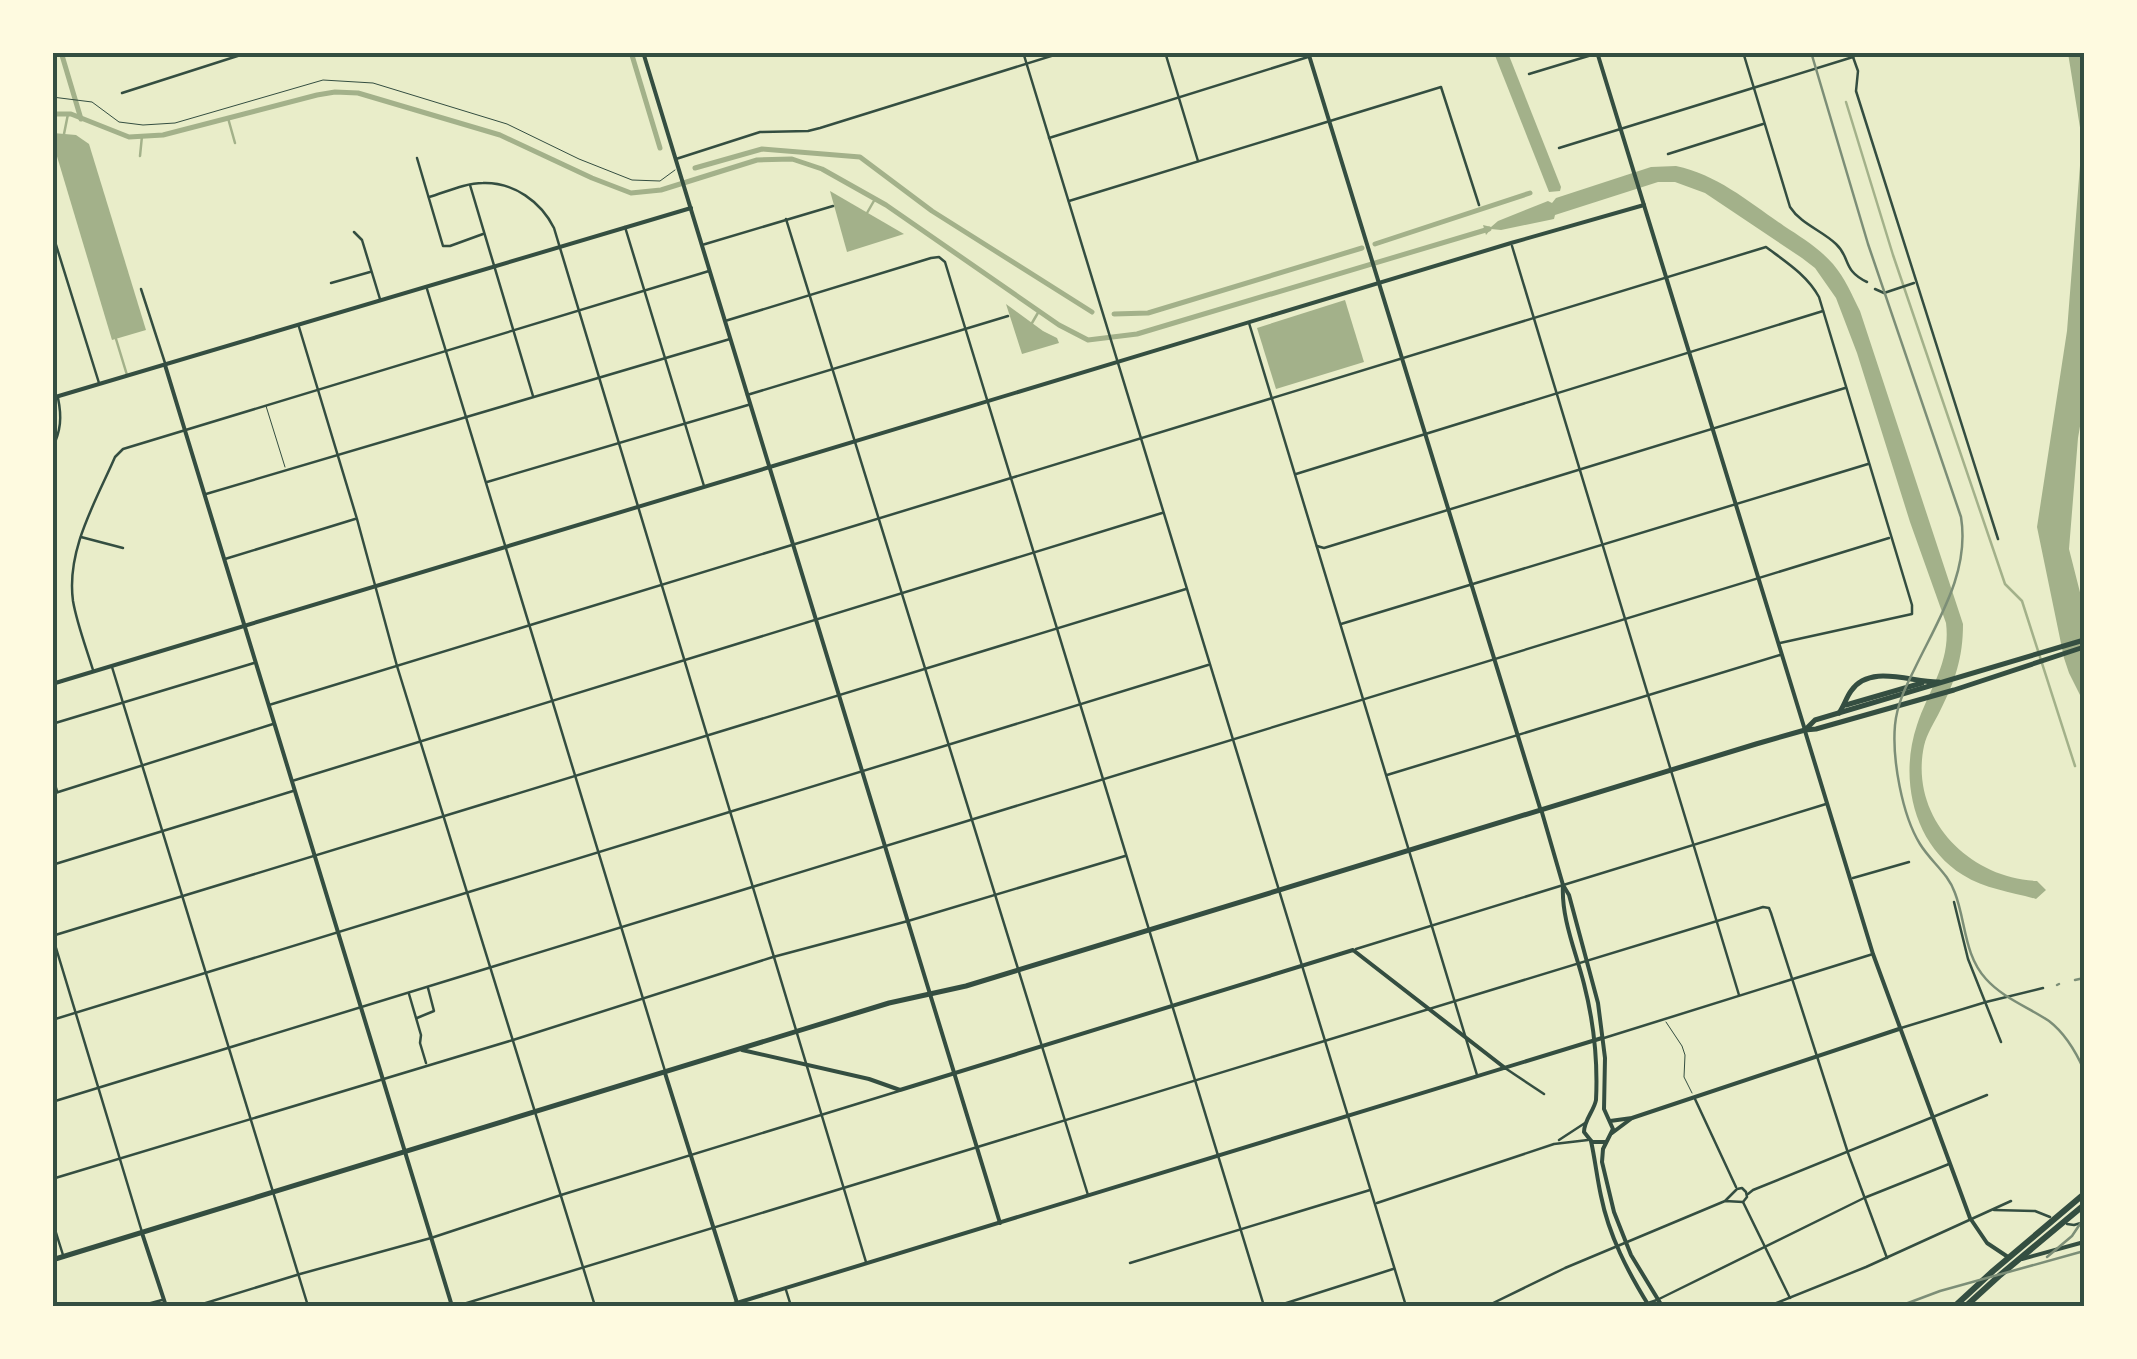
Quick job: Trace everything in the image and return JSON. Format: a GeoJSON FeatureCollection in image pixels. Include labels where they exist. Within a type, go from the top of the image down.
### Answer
{"type":"FeatureCollection","features":[{"type":"Feature","properties":{"kind":"highway"},"geometry":{"type":"LineString","coordinates":[[1955,1306],[2084,1194]]}},
{"type":"Feature","properties":{"kind":"highway"},"geometry":{"type":"LineString","coordinates":[[1966,1306],[2084,1205]]}},
{"type":"Feature","properties":{"kind":"main road"},"geometry":{"type":"LineString","coordinates":[[1804,730],[1814,720],[2082,644]]}},
{"type":"Feature","properties":{"kind":"main road"},"geometry":{"type":"LineString","coordinates":[[52,1260],[889,1003],[1018,970],[1670,769],[1954,690],[2018,664]]}},
{"type":"Feature","properties":{"kind":"main road"},"geometry":{"type":"LineString","coordinates":[[1840,713],[1855,686],[1872,678],[1890,675],[1933,685]]}},
{"type":"Feature","properties":{"kind":"main road"},"geometry":{"type":"LineString","coordinates":[[1845,705],[1925,682]]}},
{"type":"Feature","properties":{"kind":"street"},"geometry":{"type":"LineString","coordinates":[[215,52],[218,62]]}},
{"type":"Feature","properties":{"kind":"street"},"geometry":{"type":"LineString","coordinates":[[122,93],[250,52]]}},
{"type":"Feature","properties":{"kind":"street"},"geometry":{"type":"LineString","coordinates":[[643,52],[1000,1223]]}},
{"type":"Feature","properties":{"kind":"street"},"geometry":{"type":"LineString","coordinates":[[1022,52],[1406,1306]]}},
{"type":"Feature","properties":{"kind":"street"},"geometry":{"type":"LineString","coordinates":[[675,160],[760,132],[820,128],[1064,52]]}},
{"type":"Feature","properties":{"kind":"street"},"geometry":{"type":"LineString","coordinates":[[1165,52],[1198,162]]}},
{"type":"Feature","properties":{"kind":"street"},"geometry":{"type":"LineString","coordinates":[[1743,52],[1790,207],[1796,216],[1838,246],[1846,265],[1867,282]]}},
{"type":"Feature","properties":{"kind":"street"},"geometry":{"type":"LineString","coordinates":[[1558,148],[1860,52]]}},
{"type":"Feature","properties":{"kind":"street"},"geometry":{"type":"LineString","coordinates":[[1529,74],[1598,53],[1873,954],[1970,1218],[1991,1247],[2012,1258],[2028,1258],[2084,1242]]}},
{"type":"Feature","properties":{"kind":"street"},"geometry":{"type":"LineString","coordinates":[[1048,138],[1309,55],[1569,895],[1598,1003],[1603,1038],[1603,1100],[1611,1136],[1602,1162],[1625,1242],[1662,1306]]}},
{"type":"Feature","properties":{"kind":"street"},"geometry":{"type":"LineString","coordinates":[[1853,57],[1858,71],[1856,91],[1912,284],[1998,538]]}},
{"type":"Feature","properties":{"kind":"street"},"geometry":{"type":"LineString","coordinates":[[1068,202],[1442,87],[1479,205]]}},
{"type":"Feature","properties":{"kind":"street"},"geometry":{"type":"LineString","coordinates":[[1668,154],[1764,124]]}},
{"type":"Feature","properties":{"kind":"street"},"geometry":{"type":"LineString","coordinates":[[417,158],[443,246],[485,234]]}},
{"type":"Feature","properties":{"kind":"street"},"geometry":{"type":"LineString","coordinates":[[429,197],[481,182],[496,184],[529,198],[542,208],[554,228],[866,1263]]}},
{"type":"Feature","properties":{"kind":"street"},"geometry":{"type":"LineString","coordinates":[[470,185],[533,398]]}},
{"type":"Feature","properties":{"kind":"street"},"geometry":{"type":"LineString","coordinates":[[52,684],[1644,205]]}},
{"type":"Feature","properties":{"kind":"street"},"geometry":{"type":"LineString","coordinates":[[702,245],[833,206]]}},
{"type":"Feature","properties":{"kind":"street"},"geometry":{"type":"LineString","coordinates":[[52,449],[61,427],[55,398],[690,208]]}},
{"type":"Feature","properties":{"kind":"street"},"geometry":{"type":"LineString","coordinates":[[786,219],[1088,1196]]}},
{"type":"Feature","properties":{"kind":"street"},"geometry":{"type":"LineString","coordinates":[[625,227],[704,488]]}},
{"type":"Feature","properties":{"kind":"street"},"geometry":{"type":"LineString","coordinates":[[52,232],[99,384]]}},
{"type":"Feature","properties":{"kind":"street"},"geometry":{"type":"LineString","coordinates":[[354,232],[362,240],[380,300]]}},
{"type":"Feature","properties":{"kind":"street"},"geometry":{"type":"LineString","coordinates":[[1511,243],[1739,996]]}},
{"type":"Feature","properties":{"kind":"street"},"geometry":{"type":"LineString","coordinates":[[269,705],[1766,247],[1812,285],[1824,311],[1912,605],[1912,614],[1778,644]]}},
{"type":"Feature","properties":{"kind":"street"},"geometry":{"type":"LineString","coordinates":[[724,321],[940,257],[945,262],[1264,1306]]}},
{"type":"Feature","properties":{"kind":"street"},"geometry":{"type":"LineString","coordinates":[[331,283],[372,271]]}},
{"type":"Feature","properties":{"kind":"street"},"geometry":{"type":"LineString","coordinates":[[93,671],[73,600],[75,560],[80,537],[122,449],[709,271]]}},
{"type":"Feature","properties":{"kind":"street"},"geometry":{"type":"LineString","coordinates":[[1874,289],[1884,293],[1912,284]]}},
{"type":"Feature","properties":{"kind":"street"},"geometry":{"type":"LineString","coordinates":[[426,286],[737,1305]]}},
{"type":"Feature","properties":{"kind":"street"},"geometry":{"type":"LineString","coordinates":[[141,289],[454,1306],[1766,907],[1772,912],[1816,1057],[1887,1258]]}},
{"type":"Feature","properties":{"kind":"street"},"geometry":{"type":"LineString","coordinates":[[1295,474],[1824,311]]}},
{"type":"Feature","properties":{"kind":"street"},"geometry":{"type":"LineString","coordinates":[[747,395],[1008,316]]}},
{"type":"Feature","properties":{"kind":"street"},"geometry":{"type":"LineString","coordinates":[[1249,323],[1478,1076]]}},
{"type":"Feature","properties":{"kind":"street"},"geometry":{"type":"LineString","coordinates":[[298,325],[594,1306]]}},
{"type":"Feature","properties":{"kind":"street"},"geometry":{"type":"LineString","coordinates":[[205,494],[730,339]]}},
{"type":"Feature","properties":{"kind":"street"},"geometry":{"type":"LineString","coordinates":[[1317,546],[1324,548],[1846,388]]}},
{"type":"Feature","properties":{"kind":"street"},"geometry":{"type":"LineString","coordinates":[[486,482],[750,404]]}},
{"type":"Feature","properties":{"kind":"street"},"geometry":{"type":"LineString","coordinates":[[1341,624],[1869,464]]}},
{"type":"Feature","properties":{"kind":"street"},"geometry":{"type":"LineString","coordinates":[[292,781],[1164,513]]}},
{"type":"Feature","properties":{"kind":"street"},"geometry":{"type":"LineString","coordinates":[[224,559],[357,518]]}},
{"type":"Feature","properties":{"kind":"street"},"geometry":{"type":"LineString","coordinates":[[80,537],[123,548]]}},
{"type":"Feature","properties":{"kind":"street"},"geometry":{"type":"LineString","coordinates":[[52,1102],[1891,537]]}},
{"type":"Feature","properties":{"kind":"street"},"geometry":{"type":"LineString","coordinates":[[166,1306],[52,936],[1187,589]]}},
{"type":"Feature","properties":{"kind":"street"},"geometry":{"type":"LineString","coordinates":[[1387,775],[1781,654]]}},
{"type":"Feature","properties":{"kind":"street"},"geometry":{"type":"LineString","coordinates":[[52,724],[256,662]]}},
{"type":"Feature","properties":{"kind":"street"},"geometry":{"type":"LineString","coordinates":[[52,1020],[1210,665]]}},
{"type":"Feature","properties":{"kind":"street"},"geometry":{"type":"LineString","coordinates":[[112,666],[308,1306]]}},
{"type":"Feature","properties":{"kind":"street"},"geometry":{"type":"LineString","coordinates":[[52,776],[55,793],[274,724]]}},
{"type":"Feature","properties":{"kind":"street"},"geometry":{"type":"LineString","coordinates":[[52,865],[295,790]]}},
{"type":"Feature","properties":{"kind":"street"},"geometry":{"type":"LineString","coordinates":[[196,1306],[431,1238],[691,1154],[1827,804]]}},
{"type":"Feature","properties":{"kind":"street"},"geometry":{"type":"LineString","coordinates":[[52,1179],[773,957],[1126,856]]}},
{"type":"Feature","properties":{"kind":"street"},"geometry":{"type":"LineString","coordinates":[[1850,879],[1909,862]]}},
{"type":"Feature","properties":{"kind":"street"},"geometry":{"type":"LineString","coordinates":[[1563,885],[1570,936],[1596,1040],[1596,1100],[1584,1132],[1617,1246],[1648,1305]]}},
{"type":"Feature","properties":{"kind":"street"},"geometry":{"type":"LineString","coordinates":[[1954,902],[1968,959],[2002,1042]]}},
{"type":"Feature","properties":{"kind":"street"},"geometry":{"type":"LineString","coordinates":[[1353,950],[1544,1094]]}},
{"type":"Feature","properties":{"kind":"street"},"geometry":{"type":"LineString","coordinates":[[727,1306],[1873,954]]}},
{"type":"Feature","properties":{"kind":"street"},"geometry":{"type":"LineString","coordinates":[[416,1018],[434,1011],[427,987]]}},
{"type":"Feature","properties":{"kind":"street"},"geometry":{"type":"LineString","coordinates":[[1554,1144],[1598,1114],[1608,1119],[1632,1118],[1899,1029],[2043,988]]}},
{"type":"Feature","properties":{"kind":"street"},"geometry":{"type":"LineString","coordinates":[[408,992],[427,1066]]}},
{"type":"Feature","properties":{"kind":"street"},"geometry":{"type":"LineString","coordinates":[[740,1050],[869,1079],[900,1090]]}},
{"type":"Feature","properties":{"kind":"street"},"geometry":{"type":"LineString","coordinates":[[1743,1202],[1754,1190],[1986,1095]]}},
{"type":"Feature","properties":{"kind":"street"},"geometry":{"type":"LineString","coordinates":[[1694,1097],[1737,1189]]}},
{"type":"Feature","properties":{"kind":"street"},"geometry":{"type":"LineString","coordinates":[[1376,1204],[1554,1144],[1589,1140],[1601,1143],[1632,1118]]}},
{"type":"Feature","properties":{"kind":"street"},"geometry":{"type":"LineString","coordinates":[[1640,1306],[1864,1198],[1950,1163]]}},
{"type":"Feature","properties":{"kind":"street"},"geometry":{"type":"LineString","coordinates":[[1737,1189],[1754,1190]]}},
{"type":"Feature","properties":{"kind":"street"},"geometry":{"type":"LineString","coordinates":[[1725,1201],[1737,1189]]}},
{"type":"Feature","properties":{"kind":"street"},"geometry":{"type":"LineString","coordinates":[[1744,1189],[1747,1196]]}},
{"type":"Feature","properties":{"kind":"street"},"geometry":{"type":"LineString","coordinates":[[1130,1264],[1372,1190]]}},
{"type":"Feature","properties":{"kind":"street"},"geometry":{"type":"LineString","coordinates":[[1733,1194],[1736,1200]]}},
{"type":"Feature","properties":{"kind":"street"},"geometry":{"type":"LineString","coordinates":[[1486,1306],[1625,1242],[1736,1200],[1743,1202],[1790,1299]]}},
{"type":"Feature","properties":{"kind":"street"},"geometry":{"type":"LineString","coordinates":[[1769,1306],[2011,1201]]}},
{"type":"Feature","properties":{"kind":"street"},"geometry":{"type":"LineString","coordinates":[[1989,1210],[2035,1212],[2074,1225],[2084,1222]]}},
{"type":"Feature","properties":{"kind":"street"},"geometry":{"type":"LineString","coordinates":[[52,1220],[64,1257]]}},
{"type":"Feature","properties":{"kind":"street"},"geometry":{"type":"LineString","coordinates":[[1277,1306],[1394,1268]]}},
{"type":"Feature","properties":{"kind":"street"},"geometry":{"type":"LineString","coordinates":[[786,1289],[791,1306]]}},
{"type":"Feature","properties":{"kind":"street"},"geometry":{"type":"LineString","coordinates":[[140,1306],[164,1299]]}},
{"type":"Feature","properties":{"kind":"lane"},"geometry":{"type":"LineString","coordinates":[[52,97],[92,102],[119,122],[142,125],[175,123],[324,80],[373,83],[508,124],[632,180],[660,181],[678,168]]}},
{"type":"Feature","properties":{"kind":"lane"},"geometry":{"type":"LineString","coordinates":[[266,405],[286,470]]}},
{"type":"Feature","properties":{"kind":"lane"},"geometry":{"type":"LineString","coordinates":[[1665,1019],[1682,1046],[1684,1077],[1694,1097]]}},
{"type":"Feature","properties":{"kind":"shaded area"},"geometry":{"type":"Polygon","coordinates":[[[1494,53],[1508,53],[1560,191],[1549,192],[1494,53]]]}},
{"type":"Feature","properties":{"kind":"shaded area"},"geometry":{"type":"Polygon","coordinates":[[[2068,53],[2084,53],[2084,403],[2069,549],[2084,608],[2084,703],[2064,658],[2037,527],[2067,331],[2082,140],[2068,53]]]}},
{"type":"Feature","properties":{"kind":"shaded area"},"geometry":{"type":"Polygon","coordinates":[[[53,133],[76,135],[89,144],[146,330],[112,340],[53,133]]]}},
{"type":"Feature","properties":{"kind":"shaded area"},"geometry":{"type":"Polygon","coordinates":[[[1676,166],[1719,183],[1810,243],[1833,264],[1860,311],[1963,624],[1954,679],[1924,746],[1922,772],[1926,797],[1935,819],[1967,856],[1988,869],[2037,881],[2046,890],[2036,899],[1971,880],[1946,862],[1922,828],[1910,788],[1912,745],[1942,663],[1946,623],[1857,353],[1836,298],[1815,268],[1705,193],[1675,182],[1658,182],[1555,215],[1554,219],[1491,229],[1486,235],[1483,225],[1491,227],[1556,198],[1651,167],[1676,166]]]}},
{"type":"Feature","properties":{"kind":"shaded area"},"geometry":{"type":"Polygon","coordinates":[[[830,191],[904,234],[847,252],[830,191]]]}},
{"type":"Feature","properties":{"kind":"shaded area"},"geometry":{"type":"Polygon","coordinates":[[[1345,300],[1364,362],[1276,389],[1257,328],[1345,300]]]}},
{"type":"Feature","properties":{"kind":"shaded area"},"geometry":{"type":"Polygon","coordinates":[[[1006,304],[1057,338],[1059,343],[1022,354],[1006,304]]]}},
{"type":"Feature","properties":{"kind":"waterway"},"geometry":{"type":"LineString","coordinates":[[61,52],[81,119]]}},
{"type":"Feature","properties":{"kind":"waterway"},"geometry":{"type":"LineString","coordinates":[[631,52],[660,148]]}},
{"type":"Feature","properties":{"kind":"waterway"},"geometry":{"type":"LineString","coordinates":[[52,114],[71,114],[129,137],[163,135],[317,95],[358,93],[500,135],[631,193],[661,190],[757,160],[792,159],[822,169],[886,205],[1059,325],[1088,340],[1137,334],[1489,229]]}},
{"type":"Feature","properties":{"kind":"waterway"},"geometry":{"type":"LineString","coordinates":[[1846,102],[1893,255],[2005,584],[2022,601],[2075,766]]}},
{"type":"Feature","properties":{"kind":"waterway"},"geometry":{"type":"LineString","coordinates":[[64,134],[68,114]]}},
{"type":"Feature","properties":{"kind":"waterway"},"geometry":{"type":"LineString","coordinates":[[228,118],[235,143]]}},
{"type":"Feature","properties":{"kind":"waterway"},"geometry":{"type":"LineString","coordinates":[[140,156],[142,136]]}},
{"type":"Feature","properties":{"kind":"waterway"},"geometry":{"type":"LineString","coordinates":[[695,168],[762,149],[860,157],[932,211],[1092,312]]}},
{"type":"Feature","properties":{"kind":"waterway"},"geometry":{"type":"LineString","coordinates":[[1375,244],[1530,193]]}},
{"type":"Feature","properties":{"kind":"waterway"},"geometry":{"type":"LineString","coordinates":[[867,213],[875,199]]}},
{"type":"Feature","properties":{"kind":"waterway"},"geometry":{"type":"LineString","coordinates":[[1114,314],[1148,313],[1362,248]]}},
{"type":"Feature","properties":{"kind":"waterway"},"geometry":{"type":"LineString","coordinates":[[1032,323],[1039,311]]}},
{"type":"Feature","properties":{"kind":"waterway"},"geometry":{"type":"LineString","coordinates":[[116,339],[127,375]]}},
{"type":"Feature","properties":{"kind":"railway"},"geometry":{"type":"LineString","coordinates":[[1811,52],[1868,244],[1961,517],[1961,557],[1950,595],[1905,688],[1896,717],[1895,754],[1903,803],[1920,844],[1952,886],[1969,949],[1979,970],[2000,992],[2055,1026],[2084,1070]]}},
{"type":"Feature","properties":{"kind":"railway"},"geometry":{"type":"LineString","coordinates":[[2075,980],[2084,978]]}},
{"type":"Feature","properties":{"kind":"railway"},"geometry":{"type":"LineString","coordinates":[[2047,1257],[2072,1236],[2084,1218]]}},
{"type":"Feature","properties":{"kind":"railway"},"geometry":{"type":"LineString","coordinates":[[1900,1306],[2084,1251]]}}]}
